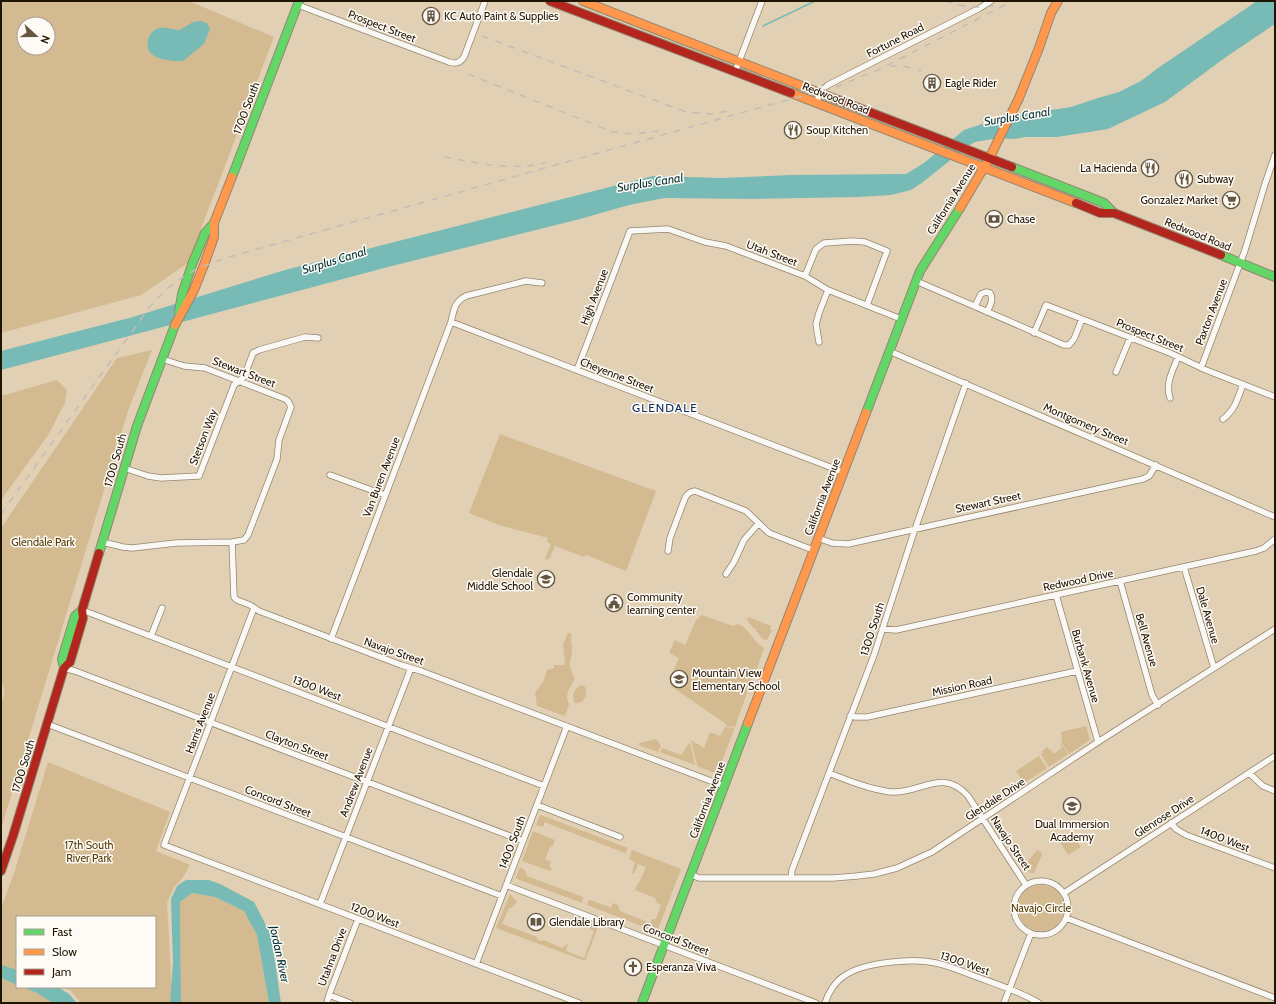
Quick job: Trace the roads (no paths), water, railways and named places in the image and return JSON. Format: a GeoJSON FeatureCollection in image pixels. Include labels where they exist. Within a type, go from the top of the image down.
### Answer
{"type":"FeatureCollection","features":[{"type":"Feature","properties":{"kind":"main road","name":"Redwood Road"},"geometry":{"type":"LineString","coordinates":[[550,1],[1100,213],[1114,213],[1275,277]]}},
{"type":"Feature","properties":{"kind":"main road","name":"Redwood Road"},"geometry":{"type":"LineString","coordinates":[[583,1],[1104,203],[1114,213]]}},
{"type":"Feature","properties":{"kind":"main road","name":"California Avenue"},"geometry":{"type":"LineString","coordinates":[[1051,1],[1051,13]]}},
{"type":"Feature","properties":{"kind":"main road","name":"California Avenue"},"geometry":{"type":"LineString","coordinates":[[642,1003],[916,281],[928,257],[955,217],[989,159],[1019,98],[1051,13],[1058,1]]}},
{"type":"Feature","properties":{"kind":"main road","name":"1700 South"},"geometry":{"type":"LineString","coordinates":[[177,319],[182,294],[193,262],[205,233],[214,223],[299,3]]}},
{"type":"Feature","properties":{"kind":"main road","name":"1700 South"},"geometry":{"type":"LineString","coordinates":[[1,871],[64,668],[70,662],[83,618],[82,610],[137,426],[177,319],[194,290],[214,237],[214,223]]}},
{"type":"Feature","properties":{"kind":"street","name":"Prospect Street"},"geometry":{"type":"LineString","coordinates":[[299,3],[454,63],[459,62],[465,54],[485,1]]}},
{"type":"Feature","properties":{"kind":"street"},"geometry":{"type":"LineString","coordinates":[[736,72],[762,1]]}},
{"type":"Feature","properties":{"kind":"street","name":"Fortune Road"},"geometry":{"type":"LineString","coordinates":[[820,93],[828,85],[991,1]]}},
{"type":"Feature","properties":{"kind":"street"},"geometry":{"type":"LineString","coordinates":[[816,103],[820,93]]}},
{"type":"Feature","properties":{"kind":"street","name":"Paxton Avenue"},"geometry":{"type":"LineString","coordinates":[[1201,368],[1241,263],[1275,156]]}},
{"type":"Feature","properties":{"kind":"street","name":"Utah Street"},"geometry":{"type":"LineString","coordinates":[[630,231],[668,230],[705,242],[726,246],[805,276],[828,290],[901,319]]}},
{"type":"Feature","properties":{"kind":"street","name":"High Avenue"},"geometry":{"type":"LineString","coordinates":[[577,370],[630,231]]}},
{"type":"Feature","properties":{"kind":"street"},"geometry":{"type":"LineString","coordinates":[[805,276],[816,249],[824,243],[853,241],[865,242],[887,251],[867,305]]}},
{"type":"Feature","properties":{"kind":"street","name":"Van Buren Avenue"},"geometry":{"type":"LineString","coordinates":[[331,639],[451,322],[456,304],[460,299],[466,296],[526,281],[542,283]]}},
{"type":"Feature","properties":{"kind":"street"},"geometry":{"type":"LineString","coordinates":[[916,281],[1062,345],[1069,345],[1074,339],[1082,319]]}},
{"type":"Feature","properties":{"kind":"street"},"geometry":{"type":"LineString","coordinates":[[819,342],[816,324],[828,290]]}},
{"type":"Feature","properties":{"kind":"street"},"geometry":{"type":"LineString","coordinates":[[975,306],[981,294],[986,292],[990,293],[992,300],[987,312]]}},
{"type":"Feature","properties":{"kind":"street","name":"Prospect Street"},"geometry":{"type":"LineString","coordinates":[[1034,333],[1046,305],[1275,397]]}},
{"type":"Feature","properties":{"kind":"street","name":"Cheyenne Street"},"geometry":{"type":"LineString","coordinates":[[451,322],[843,472]]}},
{"type":"Feature","properties":{"kind":"street"},"geometry":{"type":"LineString","coordinates":[[239,381],[244,377],[252,356],[256,351],[305,337],[318,338]]}},
{"type":"Feature","properties":{"kind":"street"},"geometry":{"type":"LineString","coordinates":[[1116,372],[1130,338]]}},
{"type":"Feature","properties":{"kind":"street","name":"Montgomery Street"},"geometry":{"type":"LineString","coordinates":[[889,351],[1275,517]]}},
{"type":"Feature","properties":{"kind":"street"},"geometry":{"type":"LineString","coordinates":[[1170,398],[1168,393],[1168,382],[1178,357]]}},
{"type":"Feature","properties":{"kind":"street","name":"Stewart Street"},"geometry":{"type":"LineString","coordinates":[[162,359],[184,366],[205,368],[285,399],[291,406],[279,440],[277,459],[248,536],[244,540],[232,542]]}},
{"type":"Feature","properties":{"kind":"street","name":"Stetson Way"},"geometry":{"type":"LineString","coordinates":[[124,468],[148,476],[161,478],[199,476],[234,385],[239,381]]}},
{"type":"Feature","properties":{"kind":"street","name":"1300 South"},"geometry":{"type":"LineString","coordinates":[[791,878],[792,870],[874,655],[915,528],[966,383]]}},
{"type":"Feature","properties":{"kind":"street"},"geometry":{"type":"LineString","coordinates":[[1223,419],[1234,407],[1243,384]]}},
{"type":"Feature","properties":{"kind":"street","name":"Stewart Street"},"geometry":{"type":"LineString","coordinates":[[818,538],[846,544],[1143,479],[1149,476],[1156,465]]}},
{"type":"Feature","properties":{"kind":"street"},"geometry":{"type":"LineString","coordinates":[[330,475],[385,495]]}},
{"type":"Feature","properties":{"kind":"street"},"geometry":{"type":"LineString","coordinates":[[668,551],[670,538],[682,504],[687,494],[695,491],[741,508],[746,511],[758,524],[774,536],[813,550]]}},
{"type":"Feature","properties":{"kind":"street"},"geometry":{"type":"LineString","coordinates":[[726,574],[734,562],[744,540],[758,524]]}},
{"type":"Feature","properties":{"kind":"street","name":"Redwood Drive"},"geometry":{"type":"LineString","coordinates":[[882,629],[896,630],[1256,551],[1264,548],[1275,539]]}},
{"type":"Feature","properties":{"kind":"street"},"geometry":{"type":"LineString","coordinates":[[102,542],[132,548],[176,543],[232,542]]}},
{"type":"Feature","properties":{"kind":"street","name":"Navajo Street"},"geometry":{"type":"LineString","coordinates":[[232,542],[234,597],[259,611],[724,786]]}},
{"type":"Feature","properties":{"kind":"street","name":"Dale Avenue"},"geometry":{"type":"LineString","coordinates":[[1184,567],[1214,668]]}},
{"type":"Feature","properties":{"kind":"street","name":"Bell Avenue"},"geometry":{"type":"LineString","coordinates":[[1120,581],[1152,695],[1158,705]]}},
{"type":"Feature","properties":{"kind":"street","name":"Burbank Avenue"},"geometry":{"type":"LineString","coordinates":[[1056,595],[1098,742]]}},
{"type":"Feature","properties":{"kind":"street"},"geometry":{"type":"LineString","coordinates":[[151,636],[162,608]]}},
{"type":"Feature","properties":{"kind":"street","name":"Harris Avenue"},"geometry":{"type":"LineString","coordinates":[[164,845],[254,608]]}},
{"type":"Feature","properties":{"kind":"street","name":"1300 West"},"geometry":{"type":"LineString","coordinates":[[82,610],[544,786]]}},
{"type":"Feature","properties":{"kind":"street","name":"Glendale Drive"},"geometry":{"type":"LineString","coordinates":[[690,874],[699,878],[833,878],[874,874],[897,868],[932,852],[1098,742],[1158,705],[1275,628]]}},
{"type":"Feature","properties":{"kind":"street","name":"Clayton Street"},"geometry":{"type":"LineString","coordinates":[[64,668],[211,722],[523,841]]}},
{"type":"Feature","properties":{"kind":"street","name":"Andrew Avenue"},"geometry":{"type":"LineString","coordinates":[[320,904],[410,668]]}},
{"type":"Feature","properties":{"kind":"street","name":"Mission Road"},"geometry":{"type":"LineString","coordinates":[[850,716],[867,717],[1077,671]]}},
{"type":"Feature","properties":{"kind":"street","name":"Concord Street"},"geometry":{"type":"LineString","coordinates":[[47,724],[502,896]]}},
{"type":"Feature","properties":{"kind":"street","name":"1400 South"},"geometry":{"type":"LineString","coordinates":[[476,964],[567,726]]}},
{"type":"Feature","properties":{"kind":"street","name":"Glenrose Drive"},"geometry":{"type":"LineString","coordinates":[[1064,893],[1275,756]]}},
{"type":"Feature","properties":{"kind":"street","name":"Navajo Street"},"geometry":{"type":"LineString","coordinates":[[829,773],[872,789],[893,792],[937,782],[958,786],[983,819],[1026,885]]}},
{"type":"Feature","properties":{"kind":"street"},"geometry":{"type":"LineString","coordinates":[[1249,773],[1262,786],[1275,791]]}},
{"type":"Feature","properties":{"kind":"street"},"geometry":{"type":"LineString","coordinates":[[537,805],[620,837]]}},
{"type":"Feature","properties":{"kind":"street","name":"1400 West"},"geometry":{"type":"LineString","coordinates":[[1171,823],[1176,829],[1186,835],[1275,868]]}},
{"type":"Feature","properties":{"kind":"street","name":"1200 West"},"geometry":{"type":"LineString","coordinates":[[164,845],[578,1003]]}},
{"type":"Feature","properties":{"kind":"street"},"geometry":{"type":"LineString","coordinates":[[1039,881],[1049,882],[1057,886],[1064,893],[1068,906],[1066,918],[1060,927],[1045,935],[1031,933],[1023,929],[1015,916],[1014,911],[1016,896],[1026,885],[1039,881]]}},
{"type":"Feature","properties":{"kind":"street","name":"Concord Street"},"geometry":{"type":"LineString","coordinates":[[506,885],[816,1003]]}},
{"type":"Feature","properties":{"kind":"street"},"geometry":{"type":"LineString","coordinates":[[1066,918],[1275,998]]}},
{"type":"Feature","properties":{"kind":"street","name":"Utahna Drive"},"geometry":{"type":"LineString","coordinates":[[327,1003],[358,919]]}},
{"type":"Feature","properties":{"kind":"street"},"geometry":{"type":"LineString","coordinates":[[1004,1003],[1031,933]]}},
{"type":"Feature","properties":{"kind":"street","name":"1300 West"},"geometry":{"type":"LineString","coordinates":[[824,1003],[831,989],[843,976],[854,970],[896,961],[910,960],[937,963],[1009,989],[1039,1003]]}},
{"type":"Feature","properties":{"kind":"street"},"geometry":{"type":"LineString","coordinates":[[329,995],[350,1003]]}},
{"type":"Feature","properties":{"kind":"water","name":"Surplus Canal"},"geometry":{"type":"Polygon","coordinates":[[[1257,1],[1275,1],[1275,24],[1226,57],[1165,102],[1108,129],[1057,137],[1025,137],[1014,139],[999,138],[975,142],[911,190],[891,195],[858,197],[754,199],[664,198],[629,205],[580,219],[388,267],[1,370],[1,351],[133,317],[285,270],[653,176],[721,178],[791,175],[906,174],[924,163],[964,130],[988,122],[1025,114],[1071,107],[1119,92],[1141,81],[1257,1]]]}},
{"type":"Feature","properties":{"kind":"water"},"geometry":{"type":"Polygon","coordinates":[[[201,21],[207,23],[210,29],[204,44],[183,61],[164,60],[150,52],[148,48],[148,40],[152,32],[155,30],[164,27],[180,30],[193,22],[201,21]]]}},
{"type":"Feature","properties":{"kind":"water"},"geometry":{"type":"Polygon","coordinates":[[[186,880],[209,880],[220,884],[254,902],[271,935],[281,1003],[269,1003],[257,935],[244,911],[215,897],[192,893],[180,902],[181,1003],[170,1003],[173,962],[171,899],[177,886],[186,880]]]}},
{"type":"Feature","properties":{"kind":"water"},"geometry":{"type":"Polygon","coordinates":[[[1,965],[16,970],[16,985],[1,978],[1,965]]]}},
{"type":"Feature","properties":{"kind":"water"},"geometry":{"type":"Polygon","coordinates":[[[25,988],[60,988],[69,994],[77,1003],[53,1003],[25,988]]]}},
{"type":"Feature","properties":{"kind":"waterway"},"geometry":{"type":"LineString","coordinates":[[763,26],[815,1]]}},
{"type":"Feature","properties":{"kind":"railway"},"geometry":{"type":"LineString","coordinates":[[945,1],[971,7],[998,5]]}},
{"type":"Feature","properties":{"kind":"railway"},"geometry":{"type":"LineString","coordinates":[[1,514],[149,308],[174,283],[200,268],[213,262],[261,248],[836,87],[878,70],[1013,1]]}},
{"type":"Feature","properties":{"kind":"railway"},"geometry":{"type":"LineString","coordinates":[[482,36],[686,112],[710,114],[729,111]]}},
{"type":"Feature","properties":{"kind":"railway"},"geometry":{"type":"LineString","coordinates":[[890,66],[903,66],[921,71]]}},
{"type":"Feature","properties":{"kind":"railway"},"geometry":{"type":"LineString","coordinates":[[468,74],[613,132],[635,134],[658,131]]}},
{"type":"Feature","properties":{"kind":"railway"},"geometry":{"type":"LineString","coordinates":[[444,157],[482,164],[507,166],[545,163]]}},
{"type":"Feature","properties":{"kind":"place","name":"KC Auto Paint & Supplies"},"geometry":{"type":"Point","coordinates":[431,16]}},
{"type":"Feature","properties":{"kind":"place","name":"Eagle Rider"},"geometry":{"type":"Point","coordinates":[932,83]}},
{"type":"Feature","properties":{"kind":"place","name":"Soup Kitchen"},"geometry":{"type":"Point","coordinates":[793,130]}},
{"type":"Feature","properties":{"kind":"place","name":"La Hacienda"},"geometry":{"type":"Point","coordinates":[1150,168]}},
{"type":"Feature","properties":{"kind":"place","name":"Subway"},"geometry":{"type":"Point","coordinates":[1184,179]}},
{"type":"Feature","properties":{"kind":"place","name":"Gonzalez Market"},"geometry":{"type":"Point","coordinates":[1231,200]}},
{"type":"Feature","properties":{"kind":"place","name":"Chase"},"geometry":{"type":"Point","coordinates":[994,219]}},
{"type":"Feature","properties":{"kind":"place","name":"Glendale Middle School"},"geometry":{"type":"Point","coordinates":[546,579]}},
{"type":"Feature","properties":{"kind":"place","name":"Community learning center"},"geometry":{"type":"Point","coordinates":[614,603]}},
{"type":"Feature","properties":{"kind":"place","name":"Mountain View Elementary School"},"geometry":{"type":"Point","coordinates":[679,679]}},
{"type":"Feature","properties":{"kind":"place","name":"Dual Immersion Academy"},"geometry":{"type":"Point","coordinates":[1072,806]}},
{"type":"Feature","properties":{"kind":"place","name":"Glendale Library"},"geometry":{"type":"Point","coordinates":[536,922]}},
{"type":"Feature","properties":{"kind":"place","name":"Esperanza Viva"},"geometry":{"type":"Point","coordinates":[633,967]}},
{"type":"Feature","properties":{"kind":"district","name":"GLENDALE"},"geometry":{"type":"Point","coordinates":[665,407]}},
{"type":"Feature","properties":{"kind":"park label","name":"Glendale Park"},"geometry":{"type":"Point","coordinates":[43,542]}},
{"type":"Feature","properties":{"kind":"park label","name":"17th South River Park"},"geometry":{"type":"Point","coordinates":[89,851]}},
{"type":"Feature","properties":{"kind":"park label","name":"Navajo Circle"},"geometry":{"type":"Point","coordinates":[1041,908]}},
{"type":"Feature","properties":{"kind":"water label","name":"Jordan River"},"geometry":{"type":"Point","coordinates":[280,954]}}]}
